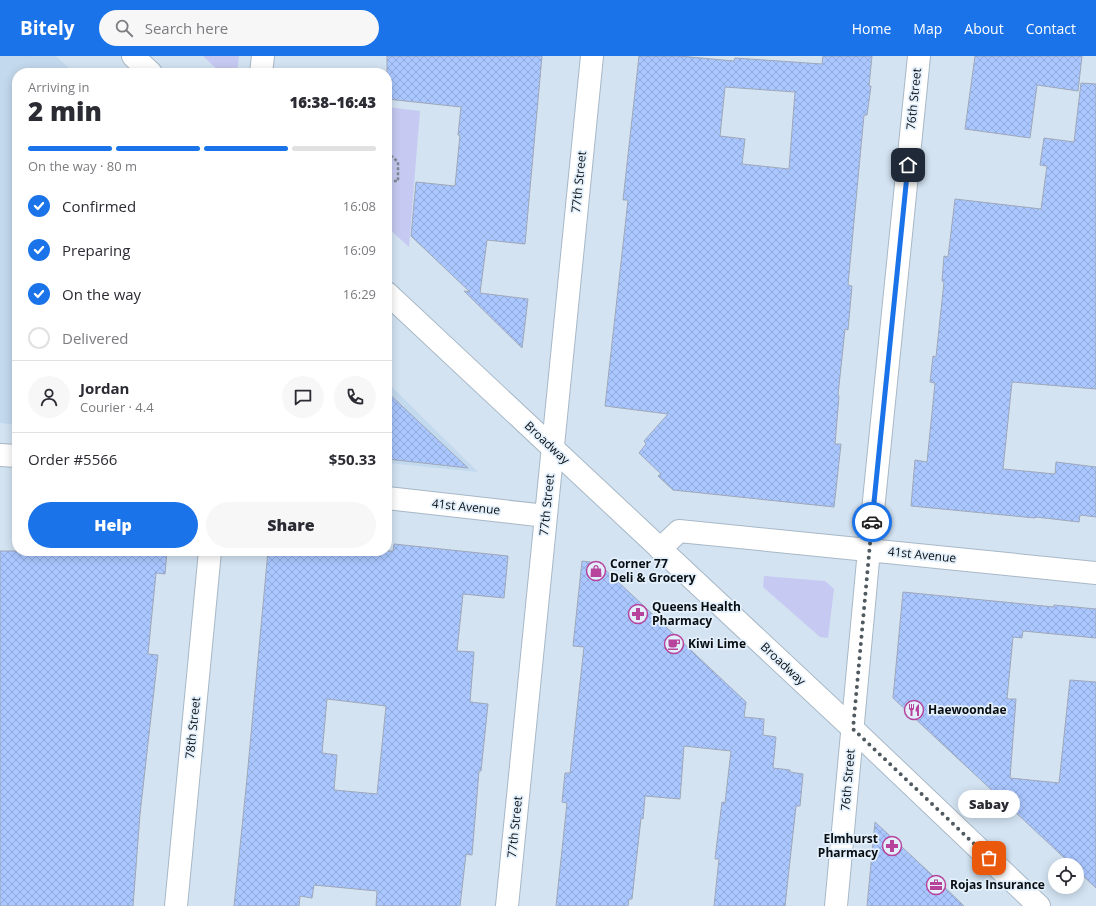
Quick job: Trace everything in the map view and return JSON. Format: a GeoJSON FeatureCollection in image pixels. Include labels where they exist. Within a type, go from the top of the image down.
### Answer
{"type":"FeatureCollection","features":[{"type":"Feature","properties":{"kind":"street"},"geometry":{"type":"LineString","coordinates":[[133,56],[146,68]]}},
{"type":"Feature","properties":{"kind":"street"},"geometry":{"type":"LineString","coordinates":[[262,68],[263,56]]}},
{"type":"Feature","properties":{"kind":"street","name":"77th Street"},"geometry":{"type":"LineString","coordinates":[[508,906],[592,56]]}},
{"type":"Feature","properties":{"kind":"street","name":"76th Street"},"geometry":{"type":"LineString","coordinates":[[836,906],[869,550],[918,56]]}},
{"type":"Feature","properties":{"kind":"street","name":"Broadway"},"geometry":{"type":"LineString","coordinates":[[392,298],[553,448],[588,483],[853,729],[1039,906]]}},
{"type":"Feature","properties":{"kind":"street"},"geometry":{"type":"LineString","coordinates":[[0,454],[12,455]]}},
{"type":"Feature","properties":{"kind":"street","name":"41st Avenue"},"geometry":{"type":"LineString","coordinates":[[392,499],[546,516]]}},
{"type":"Feature","properties":{"kind":"street","name":"41st Avenue"},"geometry":{"type":"LineString","coordinates":[[660,549],[679,531],[1096,573]]}},
{"type":"Feature","properties":{"kind":"street","name":"78th Street"},"geometry":{"type":"LineString","coordinates":[[176,906],[210,556]]}},
{"type":"Feature","properties":{"kind":"path"},"geometry":{"type":"LineString","coordinates":[[392,157],[398,162],[398,181],[392,182]]}},
{"type":"Feature","properties":{"kind":"shaded area"},"geometry":{"type":"Polygon","coordinates":[[[0,56],[56,56],[69,68],[12,68],[12,424],[0,423],[0,56]]]}},
{"type":"Feature","properties":{"kind":"shaded area"},"geometry":{"type":"Polygon","coordinates":[[[203,56],[239,56],[238,68],[216,68],[203,56]]]}},
{"type":"Feature","properties":{"kind":"shaded area"},"geometry":{"type":"Polygon","coordinates":[[[392,108],[420,111],[409,247],[392,232],[392,108]]]}},
{"type":"Feature","properties":{"kind":"shaded area"},"geometry":{"type":"Polygon","coordinates":[[[392,387],[478,472],[392,463],[392,387]]]}},
{"type":"Feature","properties":{"kind":"shaded area"},"geometry":{"type":"Polygon","coordinates":[[[764,576],[825,581],[834,589],[828,638],[820,637],[763,587],[764,576]]]}},
{"type":"Feature","properties":{"kind":"building"},"geometry":{"type":"Polygon","coordinates":[[[387,56],[542,56],[525,244],[487,240],[480,293],[528,299],[522,348],[464,291],[470,292],[411,236],[416,182],[455,186],[461,107],[392,100],[392,68],[387,68],[387,56]]]}},
{"type":"Feature","properties":{"kind":"building"},"geometry":{"type":"Polygon","coordinates":[[[639,56],[679,56],[734,61],[735,58],[822,64],[823,56],[872,56],[869,86],[871,86],[867,115],[864,115],[848,285],[852,286],[848,330],[845,329],[838,395],[835,444],[841,444],[834,507],[673,490],[658,476],[661,474],[639,453],[646,444],[644,441],[668,414],[605,406],[628,200],[623,200],[639,56]],[[725,87],[720,136],[745,139],[742,164],[789,169],[795,92],[725,87]]]}},
{"type":"Feature","properties":{"kind":"building"},"geometry":{"type":"Polygon","coordinates":[[[975,56],[1082,56],[1078,91],[1037,85],[1030,138],[965,129],[975,56]]]}},
{"type":"Feature","properties":{"kind":"building"},"geometry":{"type":"Polygon","coordinates":[[[1081,83],[1096,84],[1096,389],[1012,382],[1003,469],[1055,474],[1056,462],[1096,467],[1096,517],[1080,515],[1079,522],[911,506],[915,460],[927,462],[935,383],[930,382],[933,356],[936,357],[944,282],[942,281],[944,256],[948,257],[955,199],[1041,209],[1047,166],[1040,165],[1044,138],[1074,142],[1081,83]]]}},
{"type":"Feature","properties":{"kind":"building"},"geometry":{"type":"Polygon","coordinates":[[[392,397],[468,468],[392,460],[392,397]]]}},
{"type":"Feature","properties":{"kind":"building"},"geometry":{"type":"Polygon","coordinates":[[[394,544],[508,556],[504,598],[463,594],[457,651],[474,652],[470,702],[488,704],[481,771],[479,771],[472,855],[466,854],[460,906],[376,906],[377,891],[314,885],[312,898],[300,896],[299,906],[234,906],[268,556],[392,556],[394,544]],[[327,699],[322,753],[337,755],[334,790],[377,794],[386,706],[327,699]]]}},
{"type":"Feature","properties":{"kind":"building"},"geometry":{"type":"Polygon","coordinates":[[[0,551],[12,551],[12,556],[167,556],[165,574],[156,573],[148,654],[158,655],[140,814],[133,906],[0,906],[0,551]]]}},
{"type":"Feature","properties":{"kind":"building"},"geometry":{"type":"Polygon","coordinates":[[[582,561],[598,563],[746,702],[744,717],[764,719],[763,735],[776,737],[773,768],[790,770],[790,772],[803,774],[800,806],[796,806],[785,906],[714,906],[719,859],[715,859],[722,802],[725,803],[731,751],[684,746],[680,799],[645,796],[643,819],[641,818],[632,899],[629,899],[628,906],[556,906],[567,803],[562,802],[565,773],[570,773],[584,647],[573,646],[582,561]]]}},
{"type":"Feature","properties":{"kind":"building"},"geometry":{"type":"Polygon","coordinates":[[[903,592],[1054,607],[1054,605],[1096,609],[1096,638],[1023,631],[1022,638],[1013,637],[1007,699],[1016,699],[1010,778],[1059,783],[1070,680],[1096,682],[1096,888],[1084,877],[1084,858],[1064,858],[893,698],[903,592]]]}},
{"type":"Feature","properties":{"kind":"building"},"geometry":{"type":"Polygon","coordinates":[[[875,822],[931,874],[964,906],[867,906],[875,822]]]}},
{"type":"Feature","properties":{"kind":"way so far"},"geometry":{"type":"LineString","coordinates":[[872,522],[853,729],[989,858]]}},
{"type":"Feature","properties":{"kind":"place","name":"Corner 77 Deli & Grocery"},"geometry":{"type":"Point","coordinates":[596,571]}},
{"type":"Feature","properties":{"kind":"place","name":"Queens Health Pharmacy"},"geometry":{"type":"Point","coordinates":[638,614]}},
{"type":"Feature","properties":{"kind":"place","name":"Kiwi Lime"},"geometry":{"type":"Point","coordinates":[674,644]}},
{"type":"Feature","properties":{"kind":"place","name":"Haewoondae"},"geometry":{"type":"Point","coordinates":[914,710]}},
{"type":"Feature","properties":{"kind":"place","name":"Elmhurst Pharmacy"},"geometry":{"type":"Point","coordinates":[892,846]}},
{"type":"Feature","properties":{"kind":"place","name":"Sabay"},"geometry":{"type":"Point","coordinates":[989,858]}},
{"type":"Feature","properties":{"kind":"place","name":"Rojas Insurance"},"geometry":{"type":"Point","coordinates":[936,885]}},
{"type":"Feature","properties":{"kind":"route"},"geometry":{"type":"LineString","coordinates":[[872,522],[908,165]]}}]}
